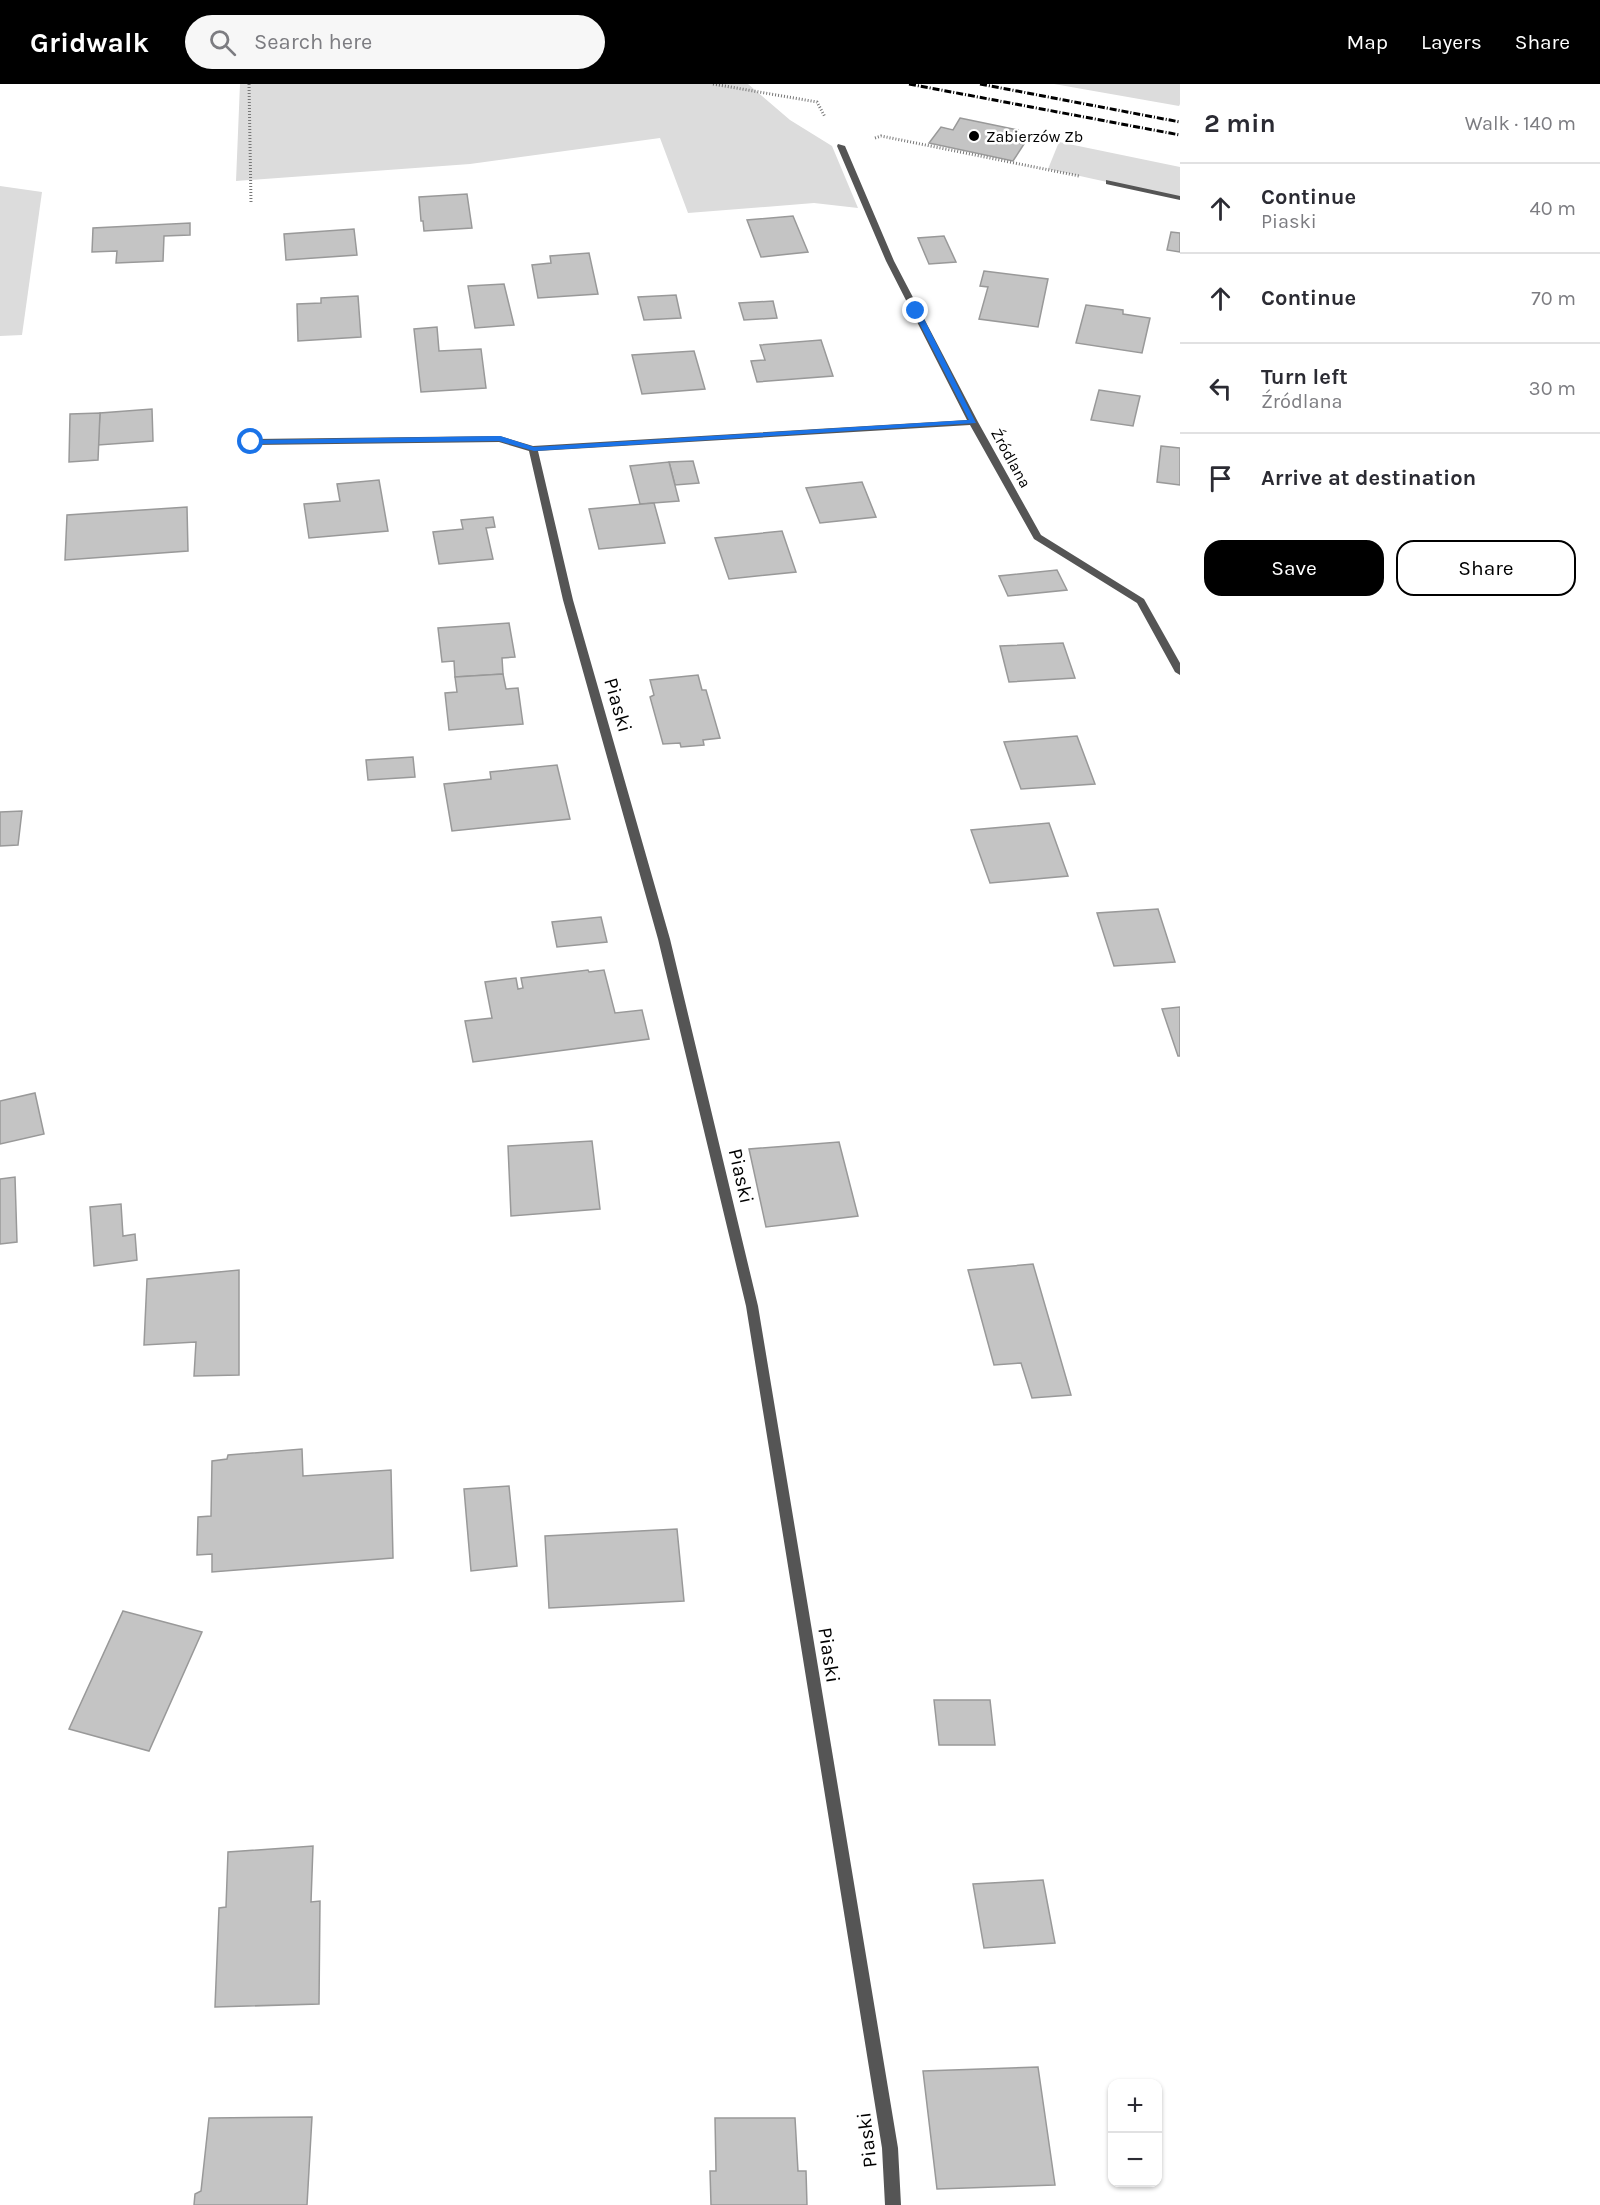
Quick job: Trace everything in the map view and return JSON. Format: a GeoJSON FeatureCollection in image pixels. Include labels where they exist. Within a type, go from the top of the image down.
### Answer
{"type":"FeatureCollection","features":[{"type":"Feature","properties":{"kind":"street","name":"Źródlana"},"geometry":{"type":"LineString","coordinates":[[841,146],[890,261],[973,422],[1037,537],[1141,601],[1180,672]]}},
{"type":"Feature","properties":{"kind":"street"},"geometry":{"type":"LineString","coordinates":[[1109,182],[1180,198]]}},
{"type":"Feature","properties":{"kind":"street"},"geometry":{"type":"LineString","coordinates":[[251,442],[500,439],[534,449],[973,422]]}},
{"type":"Feature","properties":{"kind":"street","name":"Piaski"},"geometry":{"type":"LineString","coordinates":[[534,449],[568,600],[664,939],[752,1306],[890,2148],[892,2205]]}},
{"type":"Feature","properties":{"kind":"path"},"geometry":{"type":"LineString","coordinates":[[249,84],[251,203]]}},
{"type":"Feature","properties":{"kind":"path"},"geometry":{"type":"LineString","coordinates":[[713,84],[817,102],[841,146],[880,136],[1109,182]]}},
{"type":"Feature","properties":{"kind":"shaded area"},"geometry":{"type":"Polygon","coordinates":[[[240,84],[748,84],[790,120],[832,146],[858,208],[814,203],[688,213],[660,138],[470,164],[236,181],[240,84]]]}},
{"type":"Feature","properties":{"kind":"shaded area"},"geometry":{"type":"Polygon","coordinates":[[[1054,84],[1180,84],[1180,104],[1179,106],[1054,84]]]}},
{"type":"Feature","properties":{"kind":"shaded area"},"geometry":{"type":"Polygon","coordinates":[[[1059,142],[1180,167],[1180,198],[1048,169],[1059,142]]]}},
{"type":"Feature","properties":{"kind":"shaded area"},"geometry":{"type":"Polygon","coordinates":[[[0,186],[42,192],[22,335],[0,336],[0,186]]]}},
{"type":"Feature","properties":{"kind":"building","name":"Zabierzów Zb"},"geometry":{"type":"Polygon","coordinates":[[[960,118],[1018,130],[1011,142],[1024,144],[1013,161],[929,143],[941,127],[953,130],[960,118]]]}},
{"type":"Feature","properties":{"kind":"building"},"geometry":{"type":"Polygon","coordinates":[[[467,194],[472,228],[424,231],[419,197],[467,194]]]}},
{"type":"Feature","properties":{"kind":"building"},"geometry":{"type":"Polygon","coordinates":[[[793,216],[808,252],[761,257],[747,220],[793,216]]]}},
{"type":"Feature","properties":{"kind":"building"},"geometry":{"type":"Polygon","coordinates":[[[190,223],[190,235],[164,236],[163,261],[116,263],[117,251],[92,252],[93,228],[190,223]]]}},
{"type":"Feature","properties":{"kind":"building"},"geometry":{"type":"Polygon","coordinates":[[[354,229],[357,255],[286,260],[284,234],[354,229]]]}},
{"type":"Feature","properties":{"kind":"building"},"geometry":{"type":"Polygon","coordinates":[[[1171,232],[1180,233],[1180,252],[1167,250],[1171,232]]]}},
{"type":"Feature","properties":{"kind":"building"},"geometry":{"type":"Polygon","coordinates":[[[944,236],[956,262],[929,264],[918,238],[944,236]]]}},
{"type":"Feature","properties":{"kind":"building"},"geometry":{"type":"Polygon","coordinates":[[[589,253],[598,294],[538,298],[532,265],[551,263],[550,256],[589,253]]]}},
{"type":"Feature","properties":{"kind":"building"},"geometry":{"type":"Polygon","coordinates":[[[984,271],[1048,279],[1038,327],[979,319],[988,287],[980,286],[984,271]]]}},
{"type":"Feature","properties":{"kind":"building"},"geometry":{"type":"Polygon","coordinates":[[[504,284],[514,325],[475,328],[468,286],[504,284]]]}},
{"type":"Feature","properties":{"kind":"building"},"geometry":{"type":"Polygon","coordinates":[[[676,295],[681,318],[644,320],[638,297],[676,295]]]}},
{"type":"Feature","properties":{"kind":"building"},"geometry":{"type":"Polygon","coordinates":[[[358,296],[361,337],[298,341],[297,304],[321,303],[321,298],[358,296]]]}},
{"type":"Feature","properties":{"kind":"building"},"geometry":{"type":"Polygon","coordinates":[[[773,301],[777,318],[744,320],[739,303],[773,301]]]}},
{"type":"Feature","properties":{"kind":"building"},"geometry":{"type":"Polygon","coordinates":[[[1086,305],[1123,310],[1123,314],[1150,318],[1142,353],[1076,343],[1086,305]]]}},
{"type":"Feature","properties":{"kind":"building"},"geometry":{"type":"Polygon","coordinates":[[[437,327],[439,351],[481,349],[486,388],[421,392],[414,329],[437,327]]]}},
{"type":"Feature","properties":{"kind":"building"},"geometry":{"type":"Polygon","coordinates":[[[821,340],[833,376],[757,382],[751,361],[765,360],[760,345],[821,340]]]}},
{"type":"Feature","properties":{"kind":"building"},"geometry":{"type":"Polygon","coordinates":[[[694,351],[705,389],[642,394],[632,355],[694,351]]]}},
{"type":"Feature","properties":{"kind":"building"},"geometry":{"type":"Polygon","coordinates":[[[1099,390],[1140,396],[1133,426],[1091,420],[1099,390]]]}},
{"type":"Feature","properties":{"kind":"building"},"geometry":{"type":"Polygon","coordinates":[[[152,409],[153,441],[98,445],[100,413],[152,409]]]}},
{"type":"Feature","properties":{"kind":"building"},"geometry":{"type":"Polygon","coordinates":[[[100,413],[98,460],[69,462],[70,414],[100,413]]]}},
{"type":"Feature","properties":{"kind":"building"},"geometry":{"type":"Polygon","coordinates":[[[1161,446],[1180,448],[1180,485],[1157,482],[1161,446]]]}},
{"type":"Feature","properties":{"kind":"building"},"geometry":{"type":"Polygon","coordinates":[[[693,461],[699,483],[675,485],[669,462],[693,461]]]}},
{"type":"Feature","properties":{"kind":"building"},"geometry":{"type":"Polygon","coordinates":[[[669,462],[679,501],[640,504],[630,466],[669,462]]]}},
{"type":"Feature","properties":{"kind":"building"},"geometry":{"type":"Polygon","coordinates":[[[379,480],[388,531],[309,538],[304,504],[340,501],[337,484],[379,480]]]}},
{"type":"Feature","properties":{"kind":"building"},"geometry":{"type":"Polygon","coordinates":[[[862,482],[876,517],[820,523],[806,488],[862,482]]]}},
{"type":"Feature","properties":{"kind":"building"},"geometry":{"type":"Polygon","coordinates":[[[654,503],[665,543],[599,549],[589,509],[654,503]]]}},
{"type":"Feature","properties":{"kind":"building"},"geometry":{"type":"Polygon","coordinates":[[[187,507],[188,551],[65,560],[67,515],[187,507]]]}},
{"type":"Feature","properties":{"kind":"building"},"geometry":{"type":"Polygon","coordinates":[[[493,517],[495,527],[486,528],[493,559],[439,564],[433,532],[463,529],[461,520],[493,517]]]}},
{"type":"Feature","properties":{"kind":"building"},"geometry":{"type":"Polygon","coordinates":[[[782,531],[796,572],[729,579],[715,538],[782,531]]]}},
{"type":"Feature","properties":{"kind":"building"},"geometry":{"type":"Polygon","coordinates":[[[1057,570],[1067,590],[1008,596],[999,576],[1057,570]]]}},
{"type":"Feature","properties":{"kind":"building"},"geometry":{"type":"Polygon","coordinates":[[[509,623],[515,657],[502,658],[503,674],[455,677],[454,661],[442,662],[438,628],[509,623]]]}},
{"type":"Feature","properties":{"kind":"building"},"geometry":{"type":"Polygon","coordinates":[[[1063,643],[1075,678],[1009,682],[1000,646],[1063,643]]]}},
{"type":"Feature","properties":{"kind":"building"},"geometry":{"type":"Polygon","coordinates":[[[503,674],[506,689],[518,688],[523,724],[449,730],[445,693],[457,692],[455,677],[503,674]]]}},
{"type":"Feature","properties":{"kind":"building"},"geometry":{"type":"Polygon","coordinates":[[[698,675],[702,690],[706,690],[720,738],[703,740],[704,745],[681,747],[680,743],[663,744],[650,697],[654,695],[650,680],[698,675]]]}},
{"type":"Feature","properties":{"kind":"building"},"geometry":{"type":"Polygon","coordinates":[[[1077,736],[1095,784],[1021,789],[1004,742],[1077,736]]]}},
{"type":"Feature","properties":{"kind":"building"},"geometry":{"type":"Polygon","coordinates":[[[413,757],[415,777],[368,780],[366,760],[413,757]]]}},
{"type":"Feature","properties":{"kind":"building"},"geometry":{"type":"Polygon","coordinates":[[[557,765],[570,819],[452,831],[444,784],[491,779],[490,772],[557,765]]]}},
{"type":"Feature","properties":{"kind":"building"},"geometry":{"type":"Polygon","coordinates":[[[22,811],[18,845],[0,846],[0,812],[22,811]]]}},
{"type":"Feature","properties":{"kind":"building"},"geometry":{"type":"Polygon","coordinates":[[[1049,823],[1068,876],[990,883],[971,830],[1049,823]]]}},
{"type":"Feature","properties":{"kind":"building"},"geometry":{"type":"Polygon","coordinates":[[[1158,909],[1175,962],[1114,966],[1097,913],[1158,909]]]}},
{"type":"Feature","properties":{"kind":"building"},"geometry":{"type":"Polygon","coordinates":[[[601,917],[607,942],[557,947],[552,922],[601,917]]]}},
{"type":"Feature","properties":{"kind":"building"},"geometry":{"type":"Polygon","coordinates":[[[588,970],[589,972],[604,970],[615,1013],[642,1010],[649,1039],[473,1062],[465,1021],[492,1018],[485,982],[516,978],[518,989],[523,988],[521,978],[588,970]]]}},
{"type":"Feature","properties":{"kind":"building"},"geometry":{"type":"Polygon","coordinates":[[[1180,1007],[1180,1056],[1178,1056],[1162,1009],[1180,1007]]]}},
{"type":"Feature","properties":{"kind":"building"},"geometry":{"type":"Polygon","coordinates":[[[35,1093],[44,1134],[0,1144],[0,1101],[35,1093]]]}},
{"type":"Feature","properties":{"kind":"building"},"geometry":{"type":"Polygon","coordinates":[[[592,1141],[600,1209],[511,1216],[508,1146],[592,1141]]]}},
{"type":"Feature","properties":{"kind":"building"},"geometry":{"type":"Polygon","coordinates":[[[839,1142],[858,1216],[766,1227],[749,1149],[839,1142]]]}},
{"type":"Feature","properties":{"kind":"building"},"geometry":{"type":"Polygon","coordinates":[[[15,1177],[17,1242],[0,1244],[0,1179],[15,1177]]]}},
{"type":"Feature","properties":{"kind":"building"},"geometry":{"type":"Polygon","coordinates":[[[121,1204],[123,1236],[135,1234],[137,1260],[94,1266],[90,1207],[121,1204]]]}},
{"type":"Feature","properties":{"kind":"building"},"geometry":{"type":"Polygon","coordinates":[[[1033,1264],[1071,1395],[1032,1398],[1021,1363],[994,1365],[968,1270],[1033,1264]]]}},
{"type":"Feature","properties":{"kind":"building"},"geometry":{"type":"Polygon","coordinates":[[[239,1270],[239,1375],[194,1376],[196,1342],[144,1345],[147,1279],[239,1270]]]}},
{"type":"Feature","properties":{"kind":"building"},"geometry":{"type":"Polygon","coordinates":[[[302,1449],[303,1476],[391,1470],[393,1558],[212,1572],[212,1554],[197,1555],[198,1517],[211,1516],[212,1461],[227,1459],[228,1455],[302,1449]]]}},
{"type":"Feature","properties":{"kind":"building"},"geometry":{"type":"Polygon","coordinates":[[[509,1486],[517,1566],[471,1571],[464,1489],[509,1486]]]}},
{"type":"Feature","properties":{"kind":"building"},"geometry":{"type":"Polygon","coordinates":[[[677,1529],[684,1601],[549,1608],[545,1536],[677,1529]]]}},
{"type":"Feature","properties":{"kind":"building"},"geometry":{"type":"Polygon","coordinates":[[[123,1611],[202,1632],[149,1751],[69,1729],[123,1611]]]}},
{"type":"Feature","properties":{"kind":"building"},"geometry":{"type":"Polygon","coordinates":[[[934,1700],[990,1700],[995,1745],[939,1745],[934,1700]]]}},
{"type":"Feature","properties":{"kind":"building"},"geometry":{"type":"Polygon","coordinates":[[[313,1846],[311,1902],[320,1901],[319,2004],[215,2007],[219,1908],[226,1907],[228,1852],[313,1846]]]}},
{"type":"Feature","properties":{"kind":"building"},"geometry":{"type":"Polygon","coordinates":[[[1043,1880],[1055,1943],[984,1948],[973,1884],[1043,1880]]]}},
{"type":"Feature","properties":{"kind":"building"},"geometry":{"type":"Polygon","coordinates":[[[1038,2067],[1055,2185],[937,2189],[923,2071],[1038,2067]]]}},
{"type":"Feature","properties":{"kind":"building"},"geometry":{"type":"Polygon","coordinates":[[[312,2117],[307,2205],[194,2205],[195,2194],[201,2191],[209,2118],[312,2117]]]}},
{"type":"Feature","properties":{"kind":"building"},"geometry":{"type":"Polygon","coordinates":[[[715,2118],[795,2118],[798,2171],[806,2171],[807,2205],[711,2205],[710,2171],[716,2171],[715,2118]]]}},
{"type":"Feature","properties":{"kind":"railway"},"geometry":{"type":"LineString","coordinates":[[909,84],[1180,135]]}},
{"type":"Feature","properties":{"kind":"railway"},"geometry":{"type":"LineString","coordinates":[[980,84],[1180,122]]}},
{"type":"Feature","properties":{"kind":"place","name":"Zabierzów Zb"},"geometry":{"type":"Point","coordinates":[974,136]}},
{"type":"Feature","properties":{"kind":"route"},"geometry":{"type":"LineString","coordinates":[[251,442],[465,438],[500,439],[534,449],[973,422],[916,311]]}}]}
